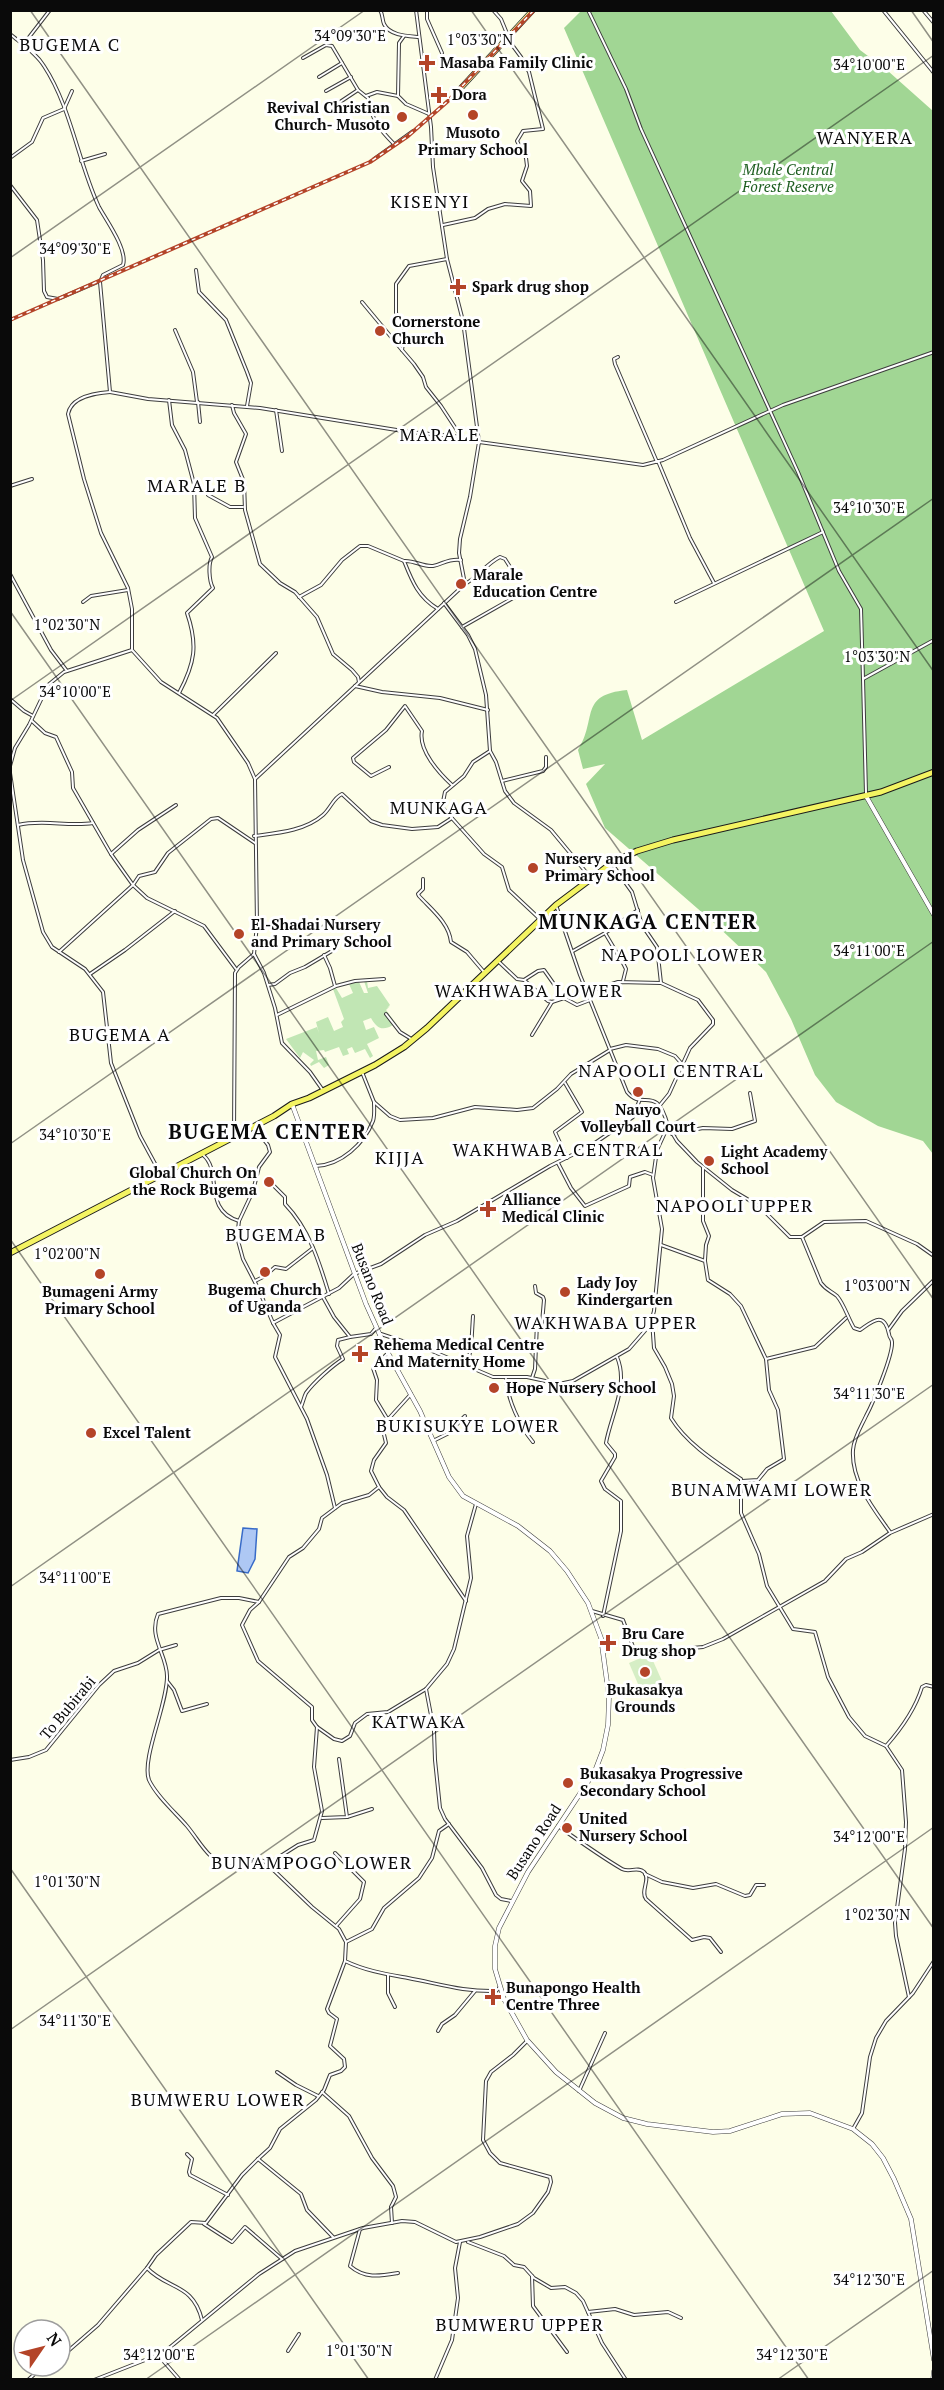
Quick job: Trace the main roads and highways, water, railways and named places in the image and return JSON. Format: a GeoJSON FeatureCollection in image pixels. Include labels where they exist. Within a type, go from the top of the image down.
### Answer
{"type":"FeatureCollection","features":[{"type":"Feature","properties":{"kind":"main road"},"geometry":{"type":"LineString","coordinates":[[460,89],[533,10]]}},
{"type":"Feature","properties":{"kind":"main road"},"geometry":{"type":"LineString","coordinates":[[10,1253],[292,1104],[323,1091],[388,1057],[413,1040],[556,905],[612,862],[637,851],[674,840],[866,796],[901,786],[933,772]]}},
{"type":"Feature","properties":{"kind":"water"},"geometry":{"type":"Polygon","coordinates":[[[243,1528],[257,1529],[255,1559],[248,1573],[237,1571],[243,1528]]]}},
{"type":"Feature","properties":{"kind":"railway"},"geometry":{"type":"LineString","coordinates":[[10,320],[370,162],[408,136],[448,101],[534,10]]}},
{"type":"Feature","properties":{"kind":"place","name":"Masaba Family Clinic"},"geometry":{"type":"Point","coordinates":[427,63]}},
{"type":"Feature","properties":{"kind":"place","name":"Dora"},"geometry":{"type":"Point","coordinates":[439,95]}},
{"type":"Feature","properties":{"kind":"place","name":"Musoto Primary School"},"geometry":{"type":"Point","coordinates":[473,115]}},
{"type":"Feature","properties":{"kind":"place","name":"Revival Christian Church- Musoto"},"geometry":{"type":"Point","coordinates":[402,117]}},
{"type":"Feature","properties":{"kind":"place","name":"Spark drug shop"},"geometry":{"type":"Point","coordinates":[458,287]}},
{"type":"Feature","properties":{"kind":"place","name":"Cornerstone Church"},"geometry":{"type":"Point","coordinates":[380,331]}},
{"type":"Feature","properties":{"kind":"place","name":"Marale Education Centre"},"geometry":{"type":"Point","coordinates":[461,584]}},
{"type":"Feature","properties":{"kind":"place","name":"Nursery and Primary School"},"geometry":{"type":"Point","coordinates":[533,868]}},
{"type":"Feature","properties":{"kind":"place","name":"El-Shadai Nursery and Primary School"},"geometry":{"type":"Point","coordinates":[239,934]}},
{"type":"Feature","properties":{"kind":"place","name":"Nauyo Volleyball Court"},"geometry":{"type":"Point","coordinates":[638,1092]}},
{"type":"Feature","properties":{"kind":"place","name":"Light Academy School"},"geometry":{"type":"Point","coordinates":[709,1161]}},
{"type":"Feature","properties":{"kind":"place","name":"Global Church On the Rock Bugema"},"geometry":{"type":"Point","coordinates":[269,1182]}},
{"type":"Feature","properties":{"kind":"place","name":"Alliance Medical Clinic"},"geometry":{"type":"Point","coordinates":[488,1209]}},
{"type":"Feature","properties":{"kind":"place","name":"Bugema Church of Uganda"},"geometry":{"type":"Point","coordinates":[265,1272]}},
{"type":"Feature","properties":{"kind":"place","name":"Bumageni Army Primary School"},"geometry":{"type":"Point","coordinates":[100,1274]}},
{"type":"Feature","properties":{"kind":"place","name":"Lady Joy Kindergarten"},"geometry":{"type":"Point","coordinates":[565,1292]}},
{"type":"Feature","properties":{"kind":"place","name":"Rehema Medical Centre And Maternity Home"},"geometry":{"type":"Point","coordinates":[360,1354]}},
{"type":"Feature","properties":{"kind":"place","name":"Hope Nursery School"},"geometry":{"type":"Point","coordinates":[494,1388]}},
{"type":"Feature","properties":{"kind":"place","name":"Excel Talent"},"geometry":{"type":"Point","coordinates":[91,1433]}},
{"type":"Feature","properties":{"kind":"place","name":"Bru Care Drug shop"},"geometry":{"type":"Point","coordinates":[608,1643]}},
{"type":"Feature","properties":{"kind":"place","name":"Bukasakya Grounds"},"geometry":{"type":"Point","coordinates":[645,1672]}},
{"type":"Feature","properties":{"kind":"place","name":"Bukasakya Progressive Secondary School"},"geometry":{"type":"Point","coordinates":[568,1783]}},
{"type":"Feature","properties":{"kind":"place","name":"United Nursery School"},"geometry":{"type":"Point","coordinates":[567,1828]}},
{"type":"Feature","properties":{"kind":"place","name":"Bunapongo Health Centre Three"},"geometry":{"type":"Point","coordinates":[493,1997]}},
{"type":"Feature","properties":{"kind":"district","name":"BUGEMA C"},"geometry":{"type":"Point","coordinates":[70,45]}},
{"type":"Feature","properties":{"kind":"district","name":"WANYERA"},"geometry":{"type":"Point","coordinates":[865,138]}},
{"type":"Feature","properties":{"kind":"district","name":"KISENYI"},"geometry":{"type":"Point","coordinates":[430,202]}},
{"type":"Feature","properties":{"kind":"district","name":"MARALE"},"geometry":{"type":"Point","coordinates":[440,435]}},
{"type":"Feature","properties":{"kind":"district","name":"MARALE B"},"geometry":{"type":"Point","coordinates":[197,486]}},
{"type":"Feature","properties":{"kind":"district","name":"MUNKAGA"},"geometry":{"type":"Point","coordinates":[439,808]}},
{"type":"Feature","properties":{"kind":"district","name":"MUNKAGA CENTER"},"geometry":{"type":"Point","coordinates":[648,922]}},
{"type":"Feature","properties":{"kind":"district","name":"NAPOOLI LOWER"},"geometry":{"type":"Point","coordinates":[683,955]}},
{"type":"Feature","properties":{"kind":"district","name":"WAKHWABA LOWER"},"geometry":{"type":"Point","coordinates":[529,991]}},
{"type":"Feature","properties":{"kind":"district","name":"BUGEMA A"},"geometry":{"type":"Point","coordinates":[120,1035]}},
{"type":"Feature","properties":{"kind":"district","name":"NAPOOLI CENTRAL"},"geometry":{"type":"Point","coordinates":[671,1071]}},
{"type":"Feature","properties":{"kind":"district","name":"BUGEMA CENTER"},"geometry":{"type":"Point","coordinates":[268,1132]}},
{"type":"Feature","properties":{"kind":"district","name":"WAKHWABA CENTRAL"},"geometry":{"type":"Point","coordinates":[558,1150]}},
{"type":"Feature","properties":{"kind":"district","name":"KIJJA"},"geometry":{"type":"Point","coordinates":[400,1158]}},
{"type":"Feature","properties":{"kind":"district","name":"NAPOOLI UPPER"},"geometry":{"type":"Point","coordinates":[735,1206]}},
{"type":"Feature","properties":{"kind":"district","name":"BUGEMA B"},"geometry":{"type":"Point","coordinates":[276,1235]}},
{"type":"Feature","properties":{"kind":"district","name":"WAKHWABA UPPER"},"geometry":{"type":"Point","coordinates":[606,1323]}},
{"type":"Feature","properties":{"kind":"district","name":"BUKISUKYE LOWER"},"geometry":{"type":"Point","coordinates":[468,1426]}},
{"type":"Feature","properties":{"kind":"district","name":"BUNAMWAMI LOWER"},"geometry":{"type":"Point","coordinates":[772,1490]}},
{"type":"Feature","properties":{"kind":"district","name":"KATWAKA"},"geometry":{"type":"Point","coordinates":[419,1722]}},
{"type":"Feature","properties":{"kind":"district","name":"BUNAMPOGO LOWER"},"geometry":{"type":"Point","coordinates":[312,1863]}},
{"type":"Feature","properties":{"kind":"district","name":"BUMWERU LOWER"},"geometry":{"type":"Point","coordinates":[218,2100]}},
{"type":"Feature","properties":{"kind":"district","name":"BUMWERU UPPER"},"geometry":{"type":"Point","coordinates":[520,2325]}},
{"type":"Feature","properties":{"kind":"park label","name":"Mbale Central Forest Reserve"},"geometry":{"type":"Point","coordinates":[788,178]}}]}
